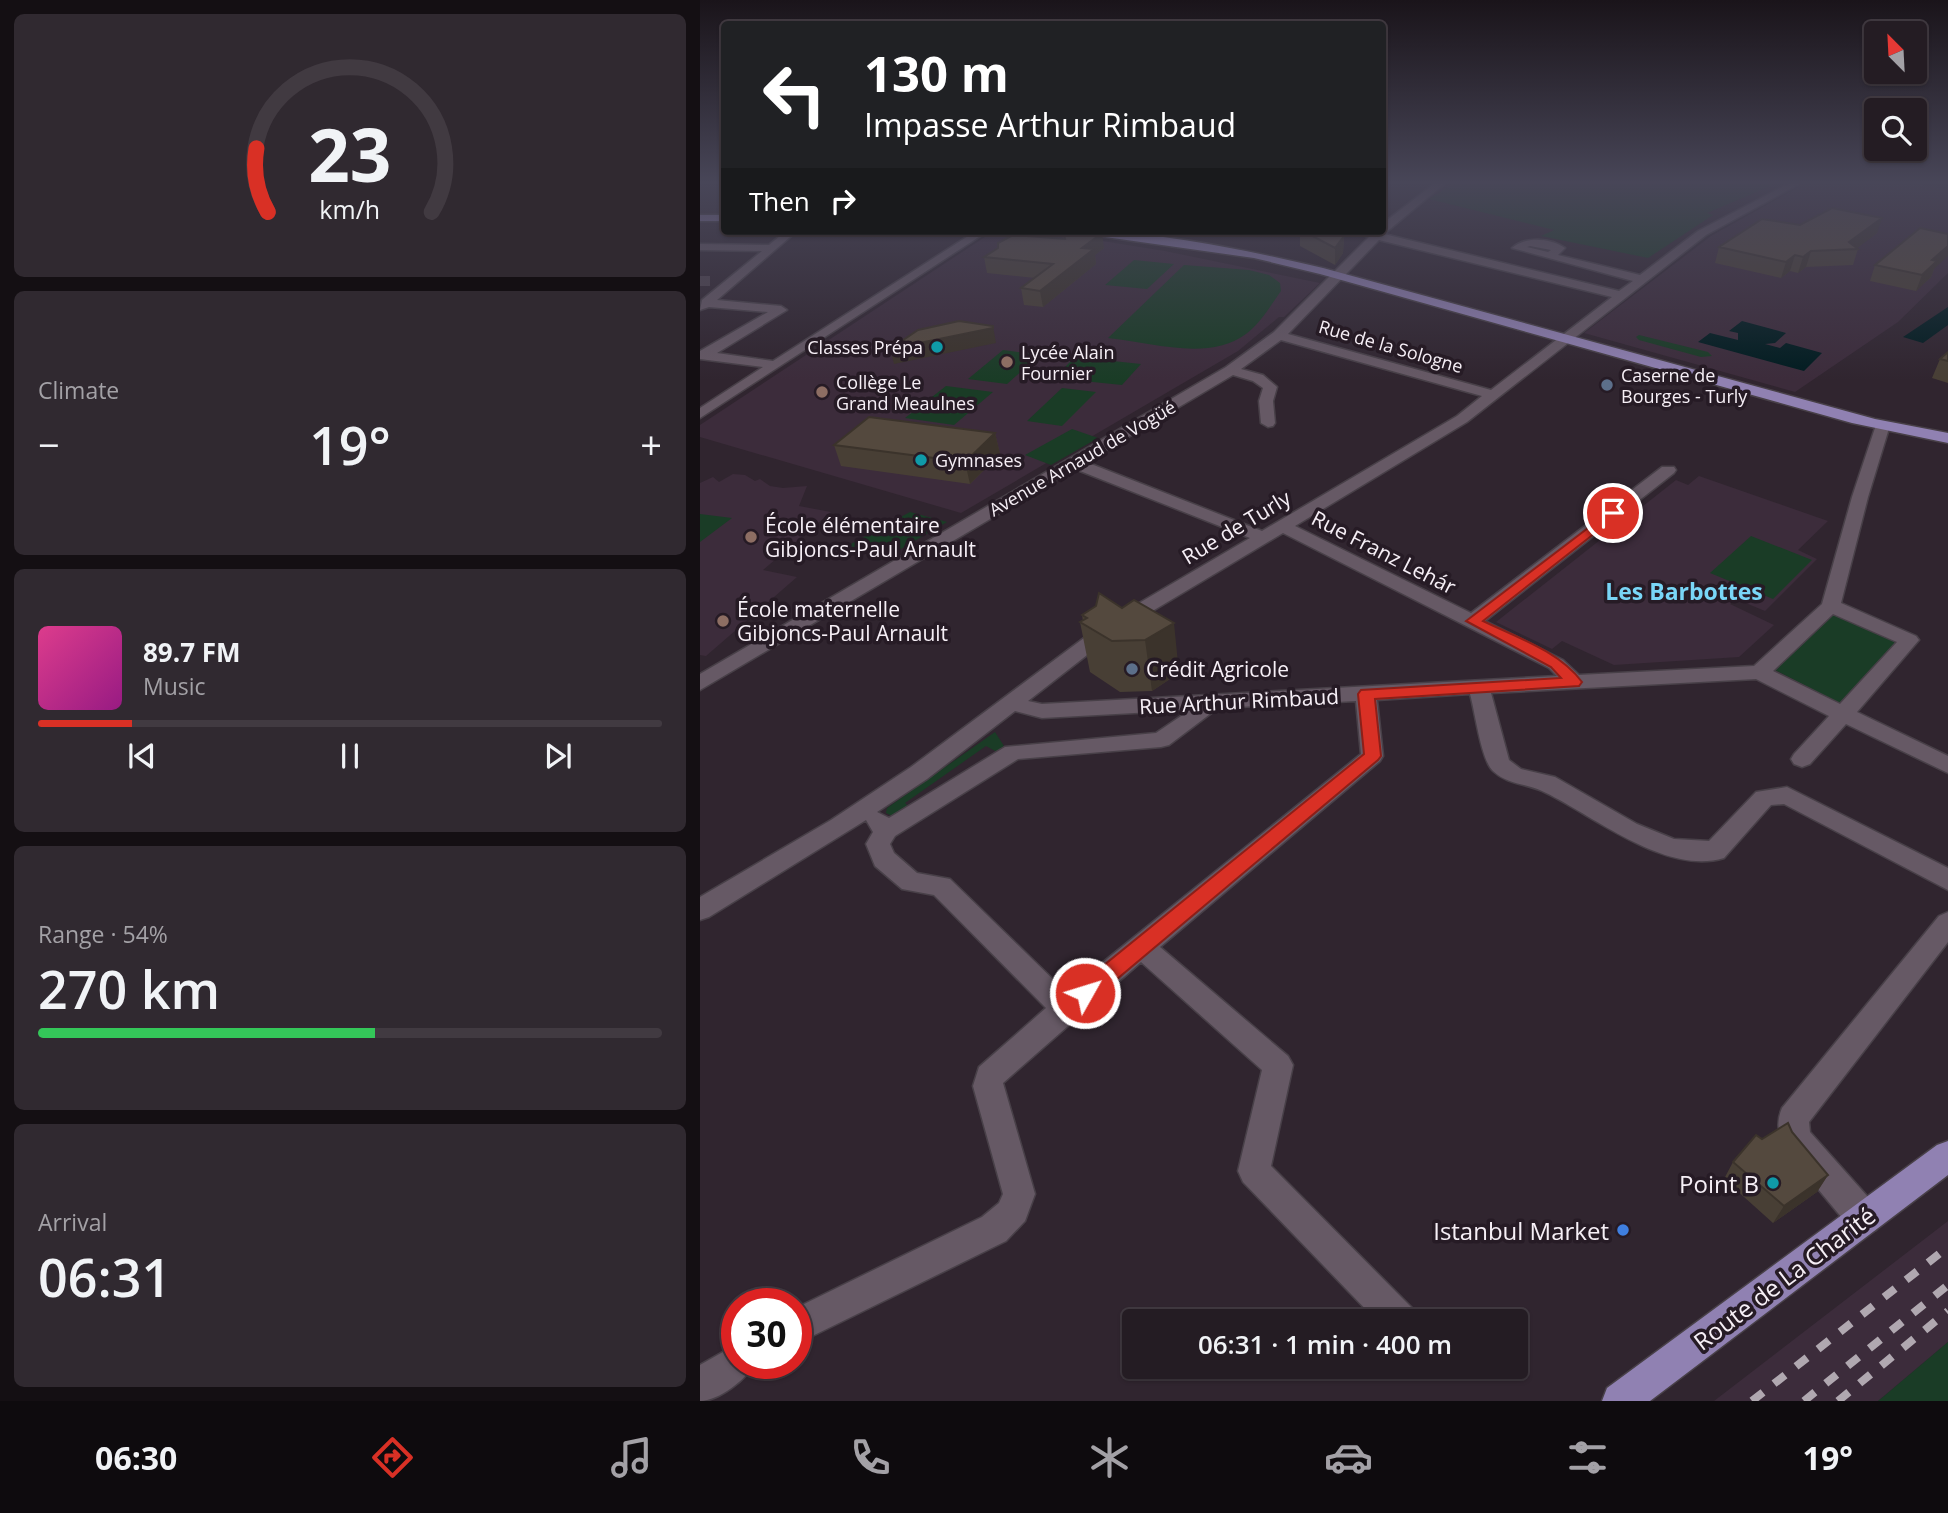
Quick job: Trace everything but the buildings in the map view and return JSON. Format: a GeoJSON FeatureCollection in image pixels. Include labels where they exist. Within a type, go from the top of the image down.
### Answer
{"type":"FeatureCollection","features":[{"type":"Feature","properties":{"kind":"main road"},"geometry":{"type":"LineString","coordinates":[[1209,249],[1254,256],[1339,275],[1565,338],[1706,381],[1948,438]]}},
{"type":"Feature","properties":{"kind":"main road","name":"Route de La Charité"},"geometry":{"type":"LineString","coordinates":[[1620,1401],[1948,1156]]}},
{"type":"Feature","properties":{"kind":"street"},"geometry":{"type":"LineString","coordinates":[[703,306],[768,249]]}},
{"type":"Feature","properties":{"kind":"street"},"geometry":{"type":"LineString","coordinates":[[700,414],[956,249]]}},
{"type":"Feature","properties":{"kind":"street","name":"Avenue Arnaud de Vogüé"},"geometry":{"type":"LineString","coordinates":[[700,683],[1231,370],[1279,335],[1363,249]]}},
{"type":"Feature","properties":{"kind":"street"},"geometry":{"type":"LineString","coordinates":[[1446,249],[1620,295]]}},
{"type":"Feature","properties":{"kind":"street","name":"Rue de Turly"},"geometry":{"type":"LineString","coordinates":[[700,910],[864,810],[951,750],[1107,630],[1462,419],[1680,249]]}},
{"type":"Feature","properties":{"kind":"street"},"geometry":{"type":"LineString","coordinates":[[1551,255],[1641,279]]}},
{"type":"Feature","properties":{"kind":"street"},"geometry":{"type":"LineString","coordinates":[[715,281],[732,281]]}},
{"type":"Feature","properties":{"kind":"street"},"geometry":{"type":"LineString","coordinates":[[702,355],[781,310],[703,306]]}},
{"type":"Feature","properties":{"kind":"street","name":"Rue de la Sologne"},"geometry":{"type":"LineString","coordinates":[[1279,335],[1493,395]]}},
{"type":"Feature","properties":{"kind":"street"},"geometry":{"type":"LineString","coordinates":[[702,355],[776,365]]}},
{"type":"Feature","properties":{"kind":"street"},"geometry":{"type":"LineString","coordinates":[[1231,370],[1258,378],[1270,387],[1266,401],[1268,423]]}},
{"type":"Feature","properties":{"kind":"street"},"geometry":{"type":"LineString","coordinates":[[1877,423],[1831,606],[1759,672],[1948,765]]}},
{"type":"Feature","properties":{"kind":"street"},"geometry":{"type":"LineString","coordinates":[[1074,463],[1262,537]]}},
{"type":"Feature","properties":{"kind":"street"},"geometry":{"type":"LineString","coordinates":[[1473,621],[1668,470]]}},
{"type":"Feature","properties":{"kind":"street","name":"Rue Franz Lehár"},"geometry":{"type":"LineString","coordinates":[[1282,526],[1556,664],[1574,682]]}},
{"type":"Feature","properties":{"kind":"street"},"geometry":{"type":"LineString","coordinates":[[1802,759],[1909,640],[1831,606]]}},
{"type":"Feature","properties":{"kind":"street","name":"Rue Arthur Rimbaud"},"geometry":{"type":"LineString","coordinates":[[1014,703],[1042,710],[1759,672]]}},
{"type":"Feature","properties":{"kind":"street"},"geometry":{"type":"LineString","coordinates":[[1479,687],[1499,764],[1514,775],[1547,783],[1629,830],[1672,848],[1714,850],[1764,798],[1787,795],[1948,880]]}},
{"type":"Feature","properties":{"kind":"street"},"geometry":{"type":"LineString","coordinates":[[812,1319],[994,1229],[1008,1218],[1018,1206],[1019,1194],[988,1086],[989,1077],[997,1067],[1065,1009],[1372,756],[1366,694]]}},
{"type":"Feature","properties":{"kind":"street"},"geometry":{"type":"LineString","coordinates":[[1065,1009],[941,886],[911,882],[884,859],[877,844],[887,830],[1013,751],[1161,740],[1208,708],[1208,703]]}},
{"type":"Feature","properties":{"kind":"street"},"geometry":{"type":"LineString","coordinates":[[864,810],[887,830]]}},
{"type":"Feature","properties":{"kind":"street"},"geometry":{"type":"LineString","coordinates":[[1864,1218],[1796,1138],[1793,1118],[1948,923]]}},
{"type":"Feature","properties":{"kind":"street"},"geometry":{"type":"LineString","coordinates":[[1142,947],[1278,1065],[1254,1171],[1389,1309]]}},
{"type":"Feature","properties":{"kind":"street"},"geometry":{"type":"LineString","coordinates":[[700,1387],[721,1373]]}},
{"type":"Feature","properties":{"kind":"shaded area","name":"Lycée Alain Fournier"},"geometry":{"type":"Polygon","coordinates":[[[966,249],[1155,249],[1320,283],[1284,317],[1279,317],[1238,351],[961,513],[700,437],[700,425],[966,249]]]}},
{"type":"Feature","properties":{"kind":"shaded area"},"geometry":{"type":"Polygon","coordinates":[[[1693,249],[1948,249],[1948,273],[1898,322],[1795,392],[1584,333],[1693,249]]]}},
{"type":"Feature","properties":{"kind":"shaded area"},"geometry":{"type":"Polygon","coordinates":[[[1948,307],[1948,325],[1923,343],[1903,337],[1948,307]]]}},
{"type":"Feature","properties":{"kind":"shaded area"},"geometry":{"type":"Polygon","coordinates":[[[1742,321],[1786,333],[1775,343],[1765,344],[1780,348],[1786,343],[1822,353],[1804,371],[1698,342],[1710,333],[1738,340],[1738,333],[1729,331],[1742,321]]]}},
{"type":"Feature","properties":{"kind":"shaded area","name":"École élémentaire Gibjoncs-Paul Arnault"},"geometry":{"type":"Polygon","coordinates":[[[733,474],[745,475],[755,481],[760,479],[770,486],[807,486],[799,506],[831,512],[763,570],[797,577],[706,656],[700,655],[700,483],[713,477],[719,482],[733,474]]]}},
{"type":"Feature","properties":{"kind":"shaded area"},"geometry":{"type":"Polygon","coordinates":[[[1699,476],[1828,521],[1798,550],[1817,559],[1765,611],[1736,599],[1730,604],[1774,625],[1739,657],[1614,665],[1562,641],[1552,649],[1496,622],[1676,480],[1688,485],[1699,476]]]}},
{"type":"Feature","properties":{"kind":"shaded area"},"geometry":{"type":"Polygon","coordinates":[[[1948,1221],[1948,1342],[1878,1401],[1714,1401],[1948,1221]]]}},
{"type":"Feature","properties":{"kind":"green space"},"geometry":{"type":"Polygon","coordinates":[[[1606,249],[1661,249],[1648,258],[1606,249]]]}},
{"type":"Feature","properties":{"kind":"green space"},"geometry":{"type":"Polygon","coordinates":[[[1134,260],[1174,264],[1147,289],[1105,285],[1134,260]]]}},
{"type":"Feature","properties":{"kind":"green space"},"geometry":{"type":"Polygon","coordinates":[[[1184,265],[1249,270],[1269,275],[1280,283],[1281,291],[1251,330],[1231,342],[1214,347],[1179,348],[1108,338],[1184,265]]]}},
{"type":"Feature","properties":{"kind":"green space"},"geometry":{"type":"Polygon","coordinates":[[[1639,335],[1708,352],[1712,356],[1701,357],[1639,340],[1636,337],[1639,335]]]}},
{"type":"Feature","properties":{"kind":"green space"},"geometry":{"type":"Polygon","coordinates":[[[1003,350],[1040,355],[1007,384],[968,379],[1003,350]]]}},
{"type":"Feature","properties":{"kind":"green space"},"geometry":{"type":"Polygon","coordinates":[[[1075,357],[1141,364],[1122,385],[1054,378],[1075,357]]]}},
{"type":"Feature","properties":{"kind":"green space"},"geometry":{"type":"Polygon","coordinates":[[[946,386],[993,392],[954,425],[905,418],[946,386]]]}},
{"type":"Feature","properties":{"kind":"green space"},"geometry":{"type":"Polygon","coordinates":[[[1062,388],[1096,392],[1062,426],[1027,421],[1062,388]]]}},
{"type":"Feature","properties":{"kind":"green space"},"geometry":{"type":"Polygon","coordinates":[[[1072,429],[1098,438],[1051,465],[1025,455],[1072,429]]]}},
{"type":"Feature","properties":{"kind":"green space"},"geometry":{"type":"Polygon","coordinates":[[[910,512],[947,522],[882,560],[849,545],[910,512]]]}},
{"type":"Feature","properties":{"kind":"green space"},"geometry":{"type":"Polygon","coordinates":[[[700,514],[732,518],[700,542],[700,514]]]}},
{"type":"Feature","properties":{"kind":"green space"},"geometry":{"type":"Polygon","coordinates":[[[1751,536],[1812,560],[1773,599],[1710,573],[1751,536]]]}},
{"type":"Feature","properties":{"kind":"green space"},"geometry":{"type":"Polygon","coordinates":[[[1834,614],[1899,642],[1841,704],[1773,669],[1834,614]]]}},
{"type":"Feature","properties":{"kind":"green space"},"geometry":{"type":"Polygon","coordinates":[[[995,732],[1004,746],[997,752],[986,746],[905,803],[911,809],[894,817],[886,813],[887,808],[995,732]]]}},
{"type":"Feature","properties":{"kind":"green space"},"geometry":{"type":"Polygon","coordinates":[[[1948,1342],[1948,1401],[1878,1401],[1883,1397],[1948,1342]]]}},
{"type":"Feature","properties":{"kind":"tunnel"},"geometry":{"type":"LineString","coordinates":[[700,281],[715,281]]}},
{"type":"Feature","properties":{"kind":"railway"},"geometry":{"type":"LineString","coordinates":[[1752,1401],[1948,1247]]}},
{"type":"Feature","properties":{"kind":"railway"},"geometry":{"type":"LineString","coordinates":[[1804,1401],[1948,1285]]}},
{"type":"Feature","properties":{"kind":"railway"},"geometry":{"type":"LineString","coordinates":[[1838,1401],[1948,1311]]}},
{"type":"Feature","properties":{"kind":"place","name":"Classes Prépa"},"geometry":{"type":"Point","coordinates":[937,347]}},
{"type":"Feature","properties":{"kind":"place","name":"Lycée Alain Fournier"},"geometry":{"type":"Point","coordinates":[1007,362]}},
{"type":"Feature","properties":{"kind":"place","name":"Caserne de Bourges - Turly"},"geometry":{"type":"Point","coordinates":[1607,385]}},
{"type":"Feature","properties":{"kind":"place","name":"Collège Le Grand Meaulnes"},"geometry":{"type":"Point","coordinates":[822,392]}},
{"type":"Feature","properties":{"kind":"place","name":"Gymnases"},"geometry":{"type":"Point","coordinates":[921,460]}},
{"type":"Feature","properties":{"kind":"place","name":"École élémentaire Gibjoncs-Paul Arnault"},"geometry":{"type":"Point","coordinates":[751,537]}},
{"type":"Feature","properties":{"kind":"place","name":"École maternelle Gibjoncs-Paul Arnault"},"geometry":{"type":"Point","coordinates":[723,621]}},
{"type":"Feature","properties":{"kind":"place","name":"Crédit Agricole"},"geometry":{"type":"Point","coordinates":[1132,669]}},
{"type":"Feature","properties":{"kind":"place","name":"Point B"},"geometry":{"type":"Point","coordinates":[1773,1183]}},
{"type":"Feature","properties":{"kind":"place","name":"Istanbul Market"},"geometry":{"type":"Point","coordinates":[1623,1230]}},
{"type":"Feature","properties":{"kind":"district","name":"Les Barbottes"},"geometry":{"type":"Point","coordinates":[1684,591]}},
{"type":"Feature","properties":{"kind":"route"},"geometry":{"type":"LineString","coordinates":[[1085,993],[1372,756],[1366,694],[1574,682],[1563,668],[1473,621],[1613,513]]}}]}
